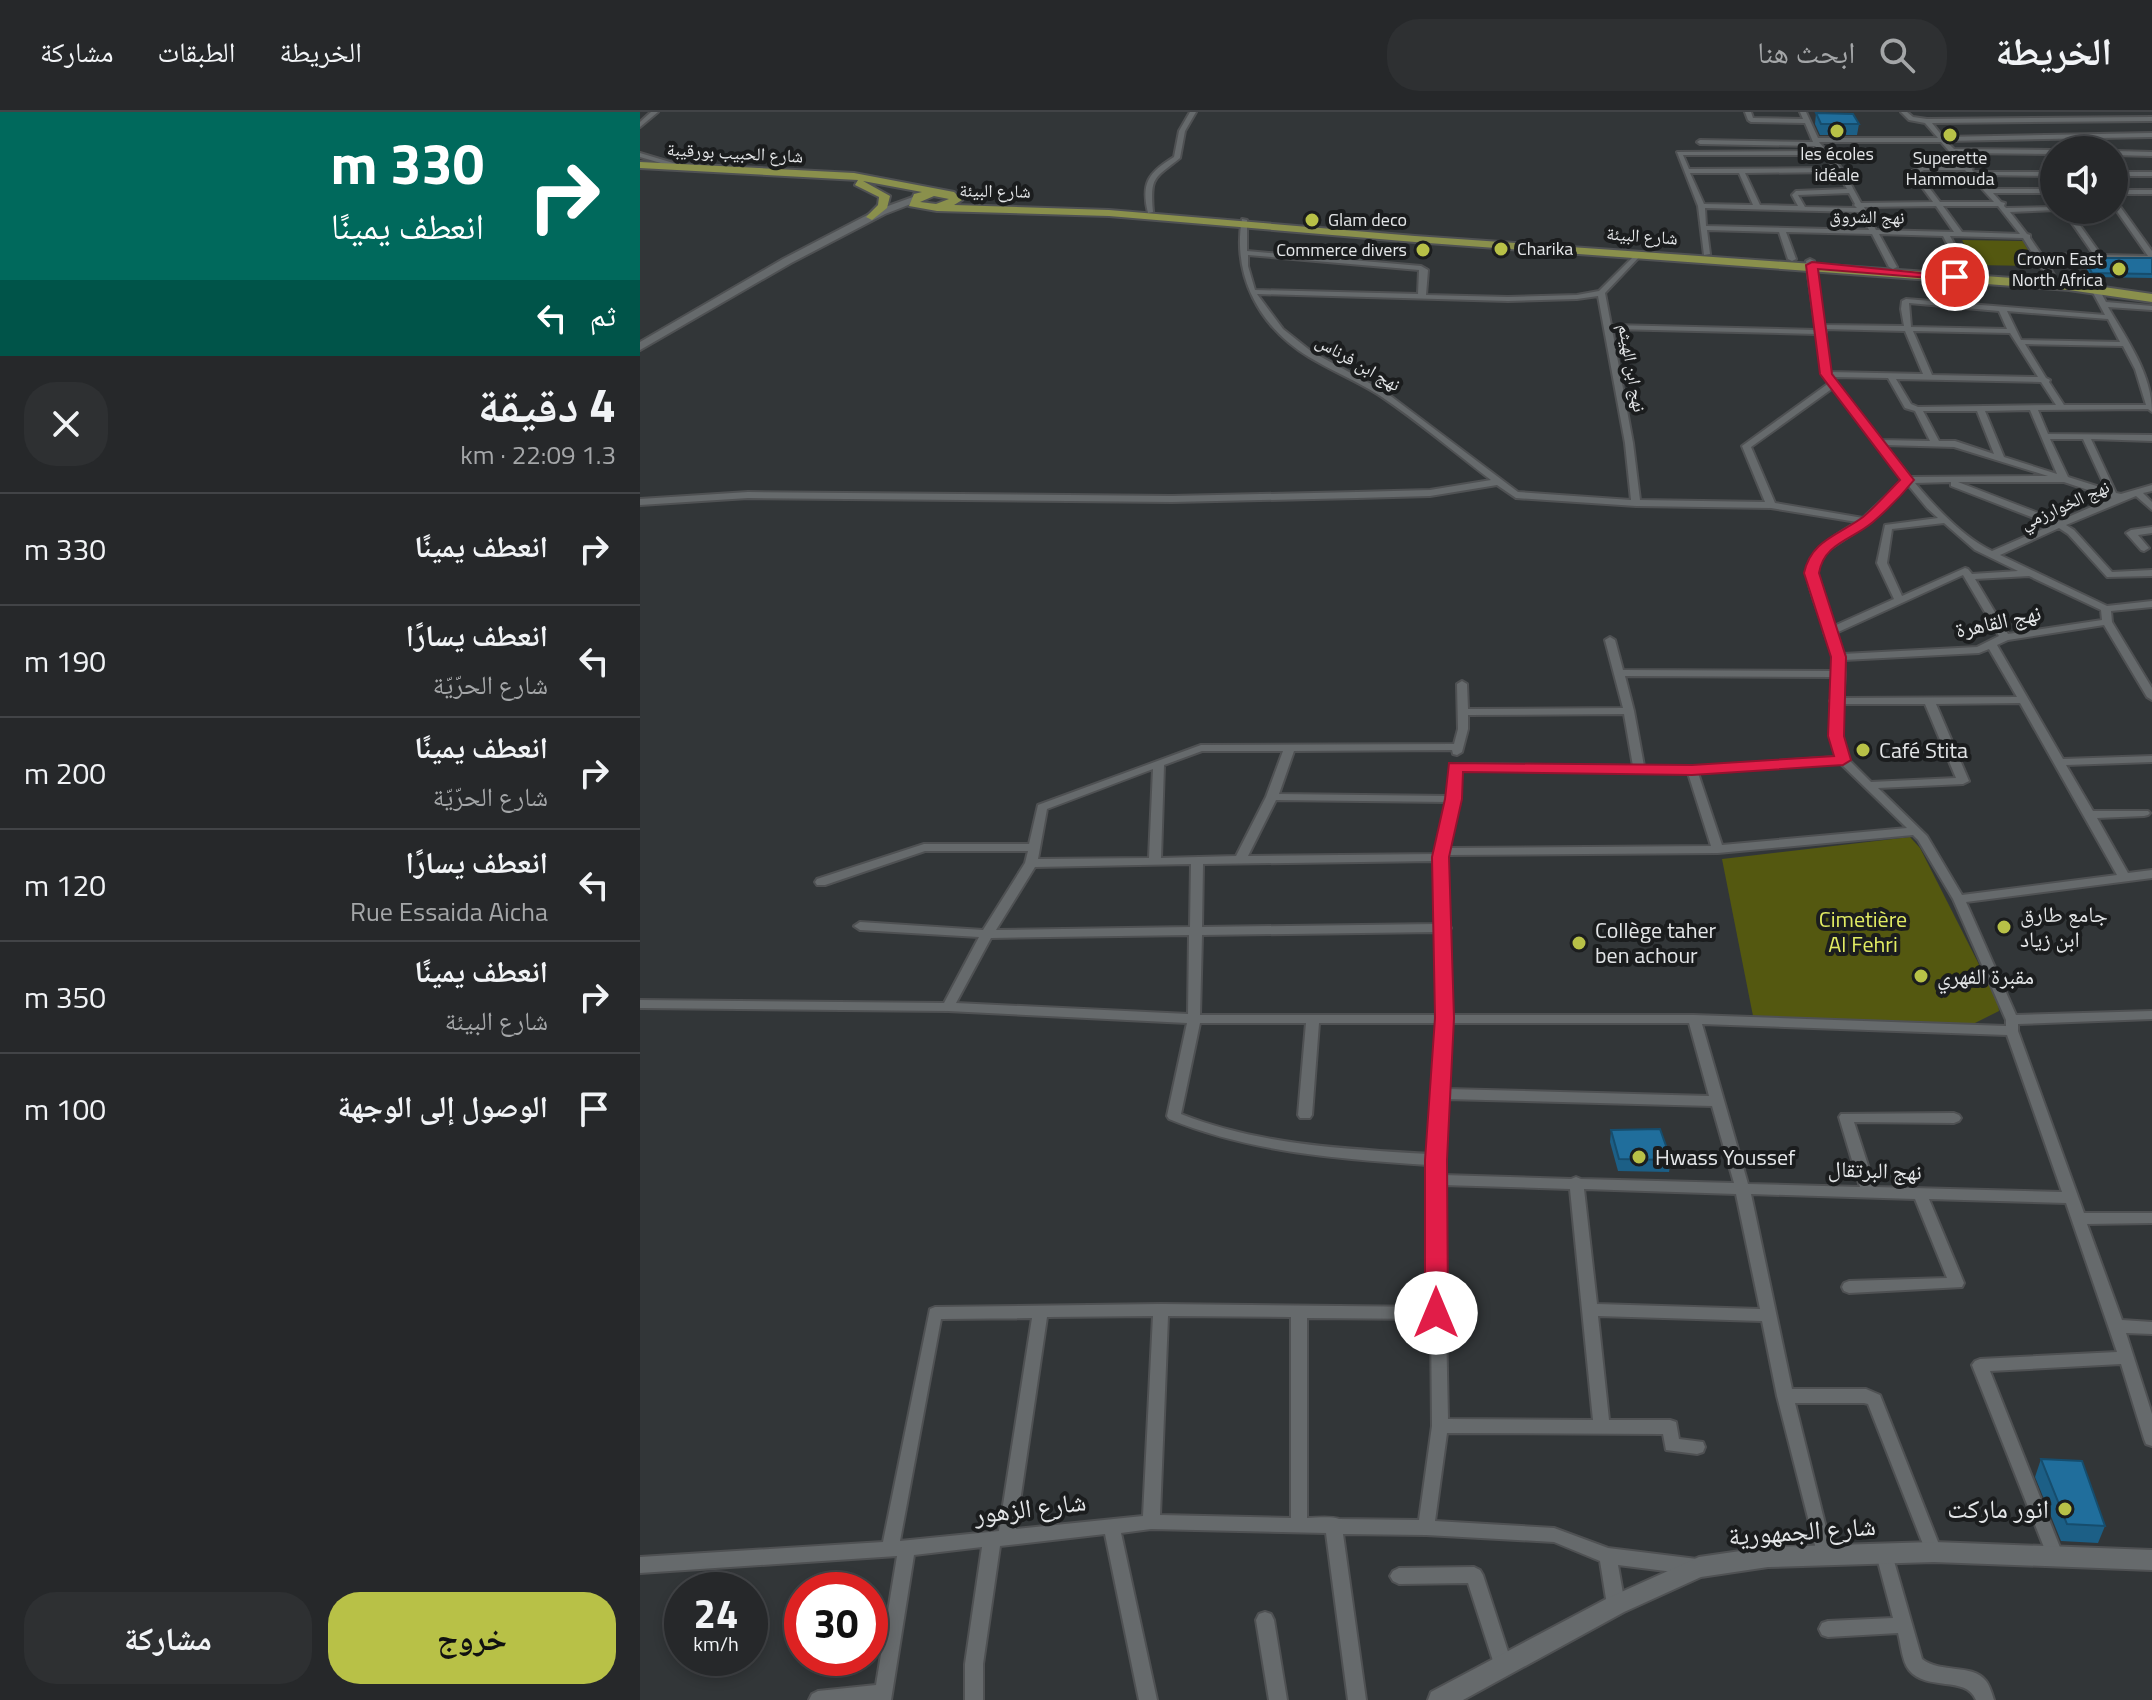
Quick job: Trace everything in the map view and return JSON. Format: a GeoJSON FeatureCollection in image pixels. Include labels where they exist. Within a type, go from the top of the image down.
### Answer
{"type":"FeatureCollection","features":[{"type":"Feature","properties":{"kind":"main road","name":"شارع الحبيب بورقيبة"},"geometry":{"type":"LineString","coordinates":[[640,165],[829,175]]}},
{"type":"Feature","properties":{"kind":"main road"},"geometry":{"type":"LineString","coordinates":[[829,175],[851,180],[885,196],[883,206],[872,217]]}},
{"type":"Feature","properties":{"kind":"main road"},"geometry":{"type":"LineString","coordinates":[[829,175],[891,181],[949,194],[955,202],[857,227]]}},
{"type":"Feature","properties":{"kind":"main road","name":"شارع البيئة"},"geometry":{"type":"LineString","coordinates":[[851,180],[913,200],[916,206],[935,208],[1082,211],[1792,259],[2152,292]]}},
{"type":"Feature","properties":{"kind":"main road"},"geometry":{"type":"LineString","coordinates":[[640,347],[773,269],[872,217],[928,194],[949,194]]}},
{"type":"Feature","properties":{"kind":"main road","name":"شارع البيئة"},"geometry":{"type":"LineString","coordinates":[[949,194],[1031,205],[1150,212],[1639,254],[1893,267],[2053,280],[2152,292]]}},
{"type":"Feature","properties":{"kind":"street"},"geometry":{"type":"LineString","coordinates":[[640,125],[655,112]]}},
{"type":"Feature","properties":{"kind":"street"},"geometry":{"type":"LineString","coordinates":[[1150,212],[1148,182],[1155,171],[1177,158],[1182,131],[1193,112]]}},
{"type":"Feature","properties":{"kind":"street"},"geometry":{"type":"LineString","coordinates":[[1748,112],[1751,120],[1808,121]]}},
{"type":"Feature","properties":{"kind":"street"},"geometry":{"type":"LineString","coordinates":[[1803,112],[1816,142],[1840,170],[1893,267]]}},
{"type":"Feature","properties":{"kind":"street"},"geometry":{"type":"LineString","coordinates":[[1904,112],[1911,119],[1927,121],[2152,119]]}},
{"type":"Feature","properties":{"kind":"street"},"geometry":{"type":"LineString","coordinates":[[1957,112],[1965,121]]}},
{"type":"Feature","properties":{"kind":"street"},"geometry":{"type":"LineString","coordinates":[[2067,112],[2073,120]]}},
{"type":"Feature","properties":{"kind":"street"},"geometry":{"type":"LineString","coordinates":[[2095,112],[2116,136],[2152,135]]}},
{"type":"Feature","properties":{"kind":"street"},"geometry":{"type":"LineString","coordinates":[[2032,120],[2049,136]]}},
{"type":"Feature","properties":{"kind":"street"},"geometry":{"type":"LineString","coordinates":[[1927,121],[2028,236],[2053,280]]}},
{"type":"Feature","properties":{"kind":"street"},"geometry":{"type":"LineString","coordinates":[[1700,142],[2040,137]]}},
{"type":"Feature","properties":{"kind":"street"},"geometry":{"type":"LineString","coordinates":[[1954,151],[2040,152]]}},
{"type":"Feature","properties":{"kind":"street"},"geometry":{"type":"LineString","coordinates":[[2007,151],[2029,174]]}},
{"type":"Feature","properties":{"kind":"street"},"geometry":{"type":"LineString","coordinates":[[1706,254],[1706,228],[1701,206],[1679,153],[1826,153]]}},
{"type":"Feature","properties":{"kind":"street"},"geometry":{"type":"LineString","coordinates":[[2128,153],[2152,154]]}},
{"type":"Feature","properties":{"kind":"street"},"geometry":{"type":"LineString","coordinates":[[640,155],[678,166]]}},
{"type":"Feature","properties":{"kind":"street"},"geometry":{"type":"LineString","coordinates":[[2128,166],[2136,174]]}},
{"type":"Feature","properties":{"kind":"street"},"geometry":{"type":"LineString","coordinates":[[1687,171],[1840,170]]}},
{"type":"Feature","properties":{"kind":"street"},"geometry":{"type":"LineString","coordinates":[[1960,235],[1936,205],[1915,170],[2040,174]]}},
{"type":"Feature","properties":{"kind":"street"},"geometry":{"type":"LineString","coordinates":[[1741,171],[1757,207]]}},
{"type":"Feature","properties":{"kind":"street"},"geometry":{"type":"LineString","coordinates":[[2128,174],[2152,174]]}},
{"type":"Feature","properties":{"kind":"street"},"geometry":{"type":"LineString","coordinates":[[1802,208],[1795,195],[1798,192],[1851,191]]}},
{"type":"Feature","properties":{"kind":"street"},"geometry":{"type":"LineString","coordinates":[[1991,191],[2040,191]]}},
{"type":"Feature","properties":{"kind":"street"},"geometry":{"type":"LineString","coordinates":[[2128,192],[2152,192]]}},
{"type":"Feature","properties":{"kind":"street"},"geometry":{"type":"LineString","coordinates":[[1701,206],[1802,208],[1936,205],[2040,208]]}},
{"type":"Feature","properties":{"kind":"street","name":"نهج ابن فرناس"},"geometry":{"type":"LineString","coordinates":[[1244,222],[1243,253],[1252,292],[1274,324],[1295,344],[1381,393],[1516,495],[1636,503]]}},
{"type":"Feature","properties":{"kind":"street"},"geometry":{"type":"LineString","coordinates":[[2128,223],[2152,257]]}},
{"type":"Feature","properties":{"kind":"street"},"geometry":{"type":"LineString","coordinates":[[2076,224],[2099,257]]}},
{"type":"Feature","properties":{"kind":"street","name":"نهج الشروق"},"geometry":{"type":"LineString","coordinates":[[1706,228],[2028,236]]}},
{"type":"Feature","properties":{"kind":"street"},"geometry":{"type":"LineString","coordinates":[[1782,231],[1792,259]]}},
{"type":"Feature","properties":{"kind":"street"},"geometry":{"type":"LineString","coordinates":[[1946,235],[1966,273]]}},
{"type":"Feature","properties":{"kind":"street"},"geometry":{"type":"LineString","coordinates":[[2140,239],[2152,239]]}},
{"type":"Feature","properties":{"kind":"street"},"geometry":{"type":"LineString","coordinates":[[1243,253],[1421,268],[1424,270],[1422,296]]}},
{"type":"Feature","properties":{"kind":"street"},"geometry":{"type":"LineString","coordinates":[[1252,292],[1508,299],[1577,297],[1601,293],[1639,254]]}},
{"type":"Feature","properties":{"kind":"street"},"geometry":{"type":"LineString","coordinates":[[2041,256],[2152,257]]}},
{"type":"Feature","properties":{"kind":"street"},"geometry":{"type":"LineString","coordinates":[[1811,263],[1826,374],[1877,442],[1944,520],[1992,555],[2106,609],[2152,604]]}},
{"type":"Feature","properties":{"kind":"street"},"geometry":{"type":"LineString","coordinates":[[1891,376],[1908,406],[1918,409],[2151,409],[2139,369],[2107,317],[2095,289]]}},
{"type":"Feature","properties":{"kind":"street","name":"نهج ابن الهيثم"},"geometry":{"type":"LineString","coordinates":[[1601,293],[1636,503]]}},
{"type":"Feature","properties":{"kind":"street"},"geometry":{"type":"LineString","coordinates":[[1929,378],[1904,310],[1906,301],[2107,317]]}},
{"type":"Feature","properties":{"kind":"street"},"geometry":{"type":"LineString","coordinates":[[2102,304],[2152,308]]}},
{"type":"Feature","properties":{"kind":"street"},"geometry":{"type":"LineString","coordinates":[[2002,309],[2012,331],[2062,408]]}},
{"type":"Feature","properties":{"kind":"street"},"geometry":{"type":"LineString","coordinates":[[1609,327],[2012,331]]}},
{"type":"Feature","properties":{"kind":"street"},"geometry":{"type":"LineString","coordinates":[[2020,342],[2123,344]]}},
{"type":"Feature","properties":{"kind":"street"},"geometry":{"type":"LineString","coordinates":[[2139,369],[2152,370]]}},
{"type":"Feature","properties":{"kind":"street"},"geometry":{"type":"LineString","coordinates":[[1826,374],[2046,380]]}},
{"type":"Feature","properties":{"kind":"street"},"geometry":{"type":"LineString","coordinates":[[1771,505],[1746,446],[1834,383]]}},
{"type":"Feature","properties":{"kind":"street"},"geometry":{"type":"LineString","coordinates":[[1918,409],[1935,442]]}},
{"type":"Feature","properties":{"kind":"street"},"geometry":{"type":"LineString","coordinates":[[2033,409],[2064,479]]}},
{"type":"Feature","properties":{"kind":"street"},"geometry":{"type":"LineString","coordinates":[[1981,410],[2000,458]]}},
{"type":"Feature","properties":{"kind":"street"},"geometry":{"type":"LineString","coordinates":[[2045,436],[2152,438]]}},
{"type":"Feature","properties":{"kind":"street"},"geometry":{"type":"LineString","coordinates":[[2086,437],[2117,496]]}},
{"type":"Feature","properties":{"kind":"street"},"geometry":{"type":"LineString","coordinates":[[1877,442],[1935,442],[2000,458],[2117,496]]}},
{"type":"Feature","properties":{"kind":"street"},"geometry":{"type":"LineString","coordinates":[[2064,479],[1908,480],[1866,521],[1825,546],[1814,562],[1811,573],[1839,657],[1836,736],[1843,760],[1916,831],[1959,899],[2012,1026],[2152,1439]]}},
{"type":"Feature","properties":{"kind":"street"},"geometry":{"type":"LineString","coordinates":[[640,502],[748,495],[1172,499],[1357,495],[1430,493],[1498,482]]}},
{"type":"Feature","properties":{"kind":"street"},"geometry":{"type":"LineString","coordinates":[[1947,482],[2058,524],[2071,532],[2110,575],[2152,573]]}},
{"type":"Feature","properties":{"kind":"street","name":"نهج الخوارزمي"},"geometry":{"type":"LineString","coordinates":[[1992,555],[2117,496],[2152,488]]}},
{"type":"Feature","properties":{"kind":"street"},"geometry":{"type":"LineString","coordinates":[[2137,492],[2152,507]]}},
{"type":"Feature","properties":{"kind":"street"},"geometry":{"type":"LineString","coordinates":[[1636,503],[1771,505],[1866,521]]}},
{"type":"Feature","properties":{"kind":"street"},"geometry":{"type":"LineString","coordinates":[[1900,601],[1882,563],[1888,527],[1944,520]]}},
{"type":"Feature","properties":{"kind":"street"},"geometry":{"type":"LineString","coordinates":[[2144,548],[2131,533],[2152,530]]}},
{"type":"Feature","properties":{"kind":"street"},"geometry":{"type":"LineString","coordinates":[[1829,632],[1967,574],[2031,573]]}},
{"type":"Feature","properties":{"kind":"street"},"geometry":{"type":"LineString","coordinates":[[1967,574],[2005,637]]}},
{"type":"Feature","properties":{"kind":"street"},"geometry":{"type":"LineString","coordinates":[[2106,609],[2107,622],[2152,697]]}},
{"type":"Feature","properties":{"kind":"street","name":"نهج القاهرة"},"geometry":{"type":"LineString","coordinates":[[1839,657],[1957,652],[1993,646],[2005,637],[2107,622]]}},
{"type":"Feature","properties":{"kind":"street"},"geometry":{"type":"LineString","coordinates":[[1610,640],[1629,711],[1639,769]]}},
{"type":"Feature","properties":{"kind":"street"},"geometry":{"type":"LineString","coordinates":[[1993,646],[2125,878]]}},
{"type":"Feature","properties":{"kind":"street"},"geometry":{"type":"LineString","coordinates":[[1618,673],[1840,674]]}},
{"type":"Feature","properties":{"kind":"street"},"geometry":{"type":"LineString","coordinates":[[1426,1528],[1440,1426],[1436,1160],[1444,1018],[1442,855],[1454,799],[1457,747],[1464,712],[1462,684]]}},
{"type":"Feature","properties":{"kind":"street"},"geometry":{"type":"LineString","coordinates":[[1835,701],[2025,700]]}},
{"type":"Feature","properties":{"kind":"street"},"geometry":{"type":"LineString","coordinates":[[1869,785],[1963,781],[1929,701]]}},
{"type":"Feature","properties":{"kind":"street"},"geometry":{"type":"LineString","coordinates":[[1464,712],[1629,711]]}},
{"type":"Feature","properties":{"kind":"street"},"geometry":{"type":"LineString","coordinates":[[948,1007],[987,934],[1031,863],[1042,807],[1201,748],[1457,747]]}},
{"type":"Feature","properties":{"kind":"street"},"geometry":{"type":"LineString","coordinates":[[1241,859],[1272,797],[1290,748]]}},
{"type":"Feature","properties":{"kind":"street"},"geometry":{"type":"LineString","coordinates":[[2061,762],[2152,759]]}},
{"type":"Feature","properties":{"kind":"street"},"geometry":{"type":"LineString","coordinates":[[1455,767],[1692,770],[1843,760]]}},
{"type":"Feature","properties":{"kind":"street"},"geometry":{"type":"LineString","coordinates":[[1155,861],[1159,766]]}},
{"type":"Feature","properties":{"kind":"street"},"geometry":{"type":"LineString","coordinates":[[1692,770],[1718,849]]}},
{"type":"Feature","properties":{"kind":"street"},"geometry":{"type":"LineString","coordinates":[[1272,797],[1454,799]]}},
{"type":"Feature","properties":{"kind":"street"},"geometry":{"type":"LineString","coordinates":[[2089,815],[2144,813]]}},
{"type":"Feature","properties":{"kind":"street"},"geometry":{"type":"LineString","coordinates":[[1031,863],[1718,849],[1916,831]]}},
{"type":"Feature","properties":{"kind":"street"},"geometry":{"type":"LineString","coordinates":[[821,882],[924,848],[946,845],[1035,847]]}},
{"type":"Feature","properties":{"kind":"street"},"geometry":{"type":"LineString","coordinates":[[1197,861],[1194,1019],[1174,1116],[1241,1136],[1319,1150],[1436,1160]]}},
{"type":"Feature","properties":{"kind":"street"},"geometry":{"type":"LineString","coordinates":[[1959,899],[2152,874]]}},
{"type":"Feature","properties":{"kind":"street"},"geometry":{"type":"LineString","coordinates":[[860,926],[987,934],[1445,928]]}},
{"type":"Feature","properties":{"kind":"street"},"geometry":{"type":"LineString","coordinates":[[640,1004],[948,1007],[1194,1019],[1694,1019],[2012,1026],[2152,1015]]}},
{"type":"Feature","properties":{"kind":"street"},"geometry":{"type":"LineString","coordinates":[[1305,1115],[1313,1019]]}},
{"type":"Feature","properties":{"kind":"street"},"geometry":{"type":"LineString","coordinates":[[1694,1019],[1742,1187],[1785,1396],[1825,1556]]}},
{"type":"Feature","properties":{"kind":"street"},"geometry":{"type":"LineString","coordinates":[[1439,1094],[1716,1101]]}},
{"type":"Feature","properties":{"kind":"street"},"geometry":{"type":"LineString","coordinates":[[1869,1192],[1846,1117],[1954,1118]]}},
{"type":"Feature","properties":{"kind":"street","name":"نهج البرتقال"},"geometry":{"type":"LineString","coordinates":[[1436,1180],[2072,1198]]}},
{"type":"Feature","properties":{"kind":"street"},"geometry":{"type":"LineString","coordinates":[[1576,1182],[1602,1426]]}},
{"type":"Feature","properties":{"kind":"street"},"geometry":{"type":"LineString","coordinates":[[1849,1287],[1957,1283],[1920,1194]]}},
{"type":"Feature","properties":{"kind":"street"},"geometry":{"type":"LineString","coordinates":[[2078,1219],[2152,1218]]}},
{"type":"Feature","properties":{"kind":"street"},"geometry":{"type":"LineString","coordinates":[[818,1700],[883,1696],[898,1549],[935,1313],[1161,1310],[1436,1313]]}},
{"type":"Feature","properties":{"kind":"street"},"geometry":{"type":"LineString","coordinates":[[1151,1522],[1161,1310]]}},
{"type":"Feature","properties":{"kind":"street"},"geometry":{"type":"LineString","coordinates":[[1590,1310],[1768,1315]]}},
{"type":"Feature","properties":{"kind":"street"},"geometry":{"type":"LineString","coordinates":[[1299,1311],[1299,1524]]}},
{"type":"Feature","properties":{"kind":"street"},"geometry":{"type":"LineString","coordinates":[[974,1700],[974,1664],[1040,1313]]}},
{"type":"Feature","properties":{"kind":"street"},"geometry":{"type":"LineString","coordinates":[[2116,1326],[2152,1328]]}},
{"type":"Feature","properties":{"kind":"street"},"geometry":{"type":"LineString","coordinates":[[2055,1555],[1980,1365],[2125,1358]]}},
{"type":"Feature","properties":{"kind":"street"},"geometry":{"type":"LineString","coordinates":[[1785,1396],[1866,1396],[1874,1400],[1934,1552]]}},
{"type":"Feature","properties":{"kind":"street"},"geometry":{"type":"LineString","coordinates":[[1440,1426],[1670,1427],[1672,1445],[1697,1447]]}},
{"type":"Feature","properties":{"kind":"street","name":"شارع الزهور"},"geometry":{"type":"LineString","coordinates":[[640,1565],[898,1549],[1151,1522],[1333,1524],[1554,1535],[1608,1556],[1699,1567]]}},
{"type":"Feature","properties":{"kind":"street"},"geometry":{"type":"LineString","coordinates":[[1333,1524],[1357,1700]]}},
{"type":"Feature","properties":{"kind":"street"},"geometry":{"type":"LineString","coordinates":[[1111,1525],[1148,1700]]}},
{"type":"Feature","properties":{"kind":"street","name":"شارع الجمهورية"},"geometry":{"type":"LineString","coordinates":[[1440,1700],[1616,1605],[1699,1567],[1768,1557],[1934,1552],[2152,1560]]}},
{"type":"Feature","properties":{"kind":"street"},"geometry":{"type":"LineString","coordinates":[[1884,1554],[1915,1664],[1921,1670],[1973,1679],[1982,1686],[1985,1700]]}},
{"type":"Feature","properties":{"kind":"street"},"geometry":{"type":"LineString","coordinates":[[1608,1556],[1616,1605]]}},
{"type":"Feature","properties":{"kind":"street"},"geometry":{"type":"LineString","coordinates":[[1399,1576],[1474,1575],[1486,1588],[1503,1664]]}},
{"type":"Feature","properties":{"kind":"street"},"geometry":{"type":"LineString","coordinates":[[1265,1620],[1278,1700]]}},
{"type":"Feature","properties":{"kind":"street"},"geometry":{"type":"LineString","coordinates":[[1828,1629],[1904,1625]]}},
{"type":"Feature","properties":{"kind":"green space"},"geometry":{"type":"Polygon","coordinates":[[[1962,240],[2023,241],[2037,266],[1974,265],[1962,240]]]}},
{"type":"Feature","properties":{"kind":"green space","name":"Cimetière Al Fehri"},"geometry":{"type":"Polygon","coordinates":[[[1910,837],[1920,848],[1998,1002],[1999,1011],[1973,1024],[1753,1016],[1722,859],[1910,837]]]}},
{"type":"Feature","properties":{"kind":"building"},"geometry":{"type":"Polygon","coordinates":[[[1816,113],[1853,114],[1859,124],[1821,124],[1816,113]]]}},
{"type":"Feature","properties":{"kind":"building","name":"Crown East North Africa"},"geometry":{"type":"Polygon","coordinates":[[[2084,258],[2152,258],[2152,274],[2092,273],[2084,258]]]}},
{"type":"Feature","properties":{"kind":"building"},"geometry":{"type":"Polygon","coordinates":[[[1660,1129],[1671,1160],[1619,1159],[1611,1130],[1660,1129]]]}},
{"type":"Feature","properties":{"kind":"building"},"geometry":{"type":"Polygon","coordinates":[[[2041,1459],[2082,1461],[2105,1526],[2067,1524],[2041,1459]]]}},
{"type":"Feature","properties":{"kind":"place","name":"les écoles idéale"},"geometry":{"type":"Point","coordinates":[1837,131]}},
{"type":"Feature","properties":{"kind":"place","name":"Superette Hammouda"},"geometry":{"type":"Point","coordinates":[1950,135]}},
{"type":"Feature","properties":{"kind":"place","name":"Glam deco"},"geometry":{"type":"Point","coordinates":[1312,220]}},
{"type":"Feature","properties":{"kind":"place","name":"Charika"},"geometry":{"type":"Point","coordinates":[1501,249]}},
{"type":"Feature","properties":{"kind":"place","name":"Commerce divers"},"geometry":{"type":"Point","coordinates":[1423,250]}},
{"type":"Feature","properties":{"kind":"place","name":"Crown East North Africa"},"geometry":{"type":"Point","coordinates":[2119,269]}},
{"type":"Feature","properties":{"kind":"place","name":"Café Stita"},"geometry":{"type":"Point","coordinates":[1863,750]}},
{"type":"Feature","properties":{"kind":"place","name":"جامع طارق ابن زياد"},"geometry":{"type":"Point","coordinates":[2004,927]}},
{"type":"Feature","properties":{"kind":"place","name":"Collège taher ben achour"},"geometry":{"type":"Point","coordinates":[1579,943]}},
{"type":"Feature","properties":{"kind":"place","name":"مقبرة الفهري"},"geometry":{"type":"Point","coordinates":[1921,976]}},
{"type":"Feature","properties":{"kind":"place","name":"Hwass Youssef"},"geometry":{"type":"Point","coordinates":[1639,1157]}},
{"type":"Feature","properties":{"kind":"place","name":"انور ماركت"},"geometry":{"type":"Point","coordinates":[2065,1509]}},
{"type":"Feature","properties":{"kind":"route"},"geometry":{"type":"LineString","coordinates":[[1436,1313],[1436,1160],[1444,1018],[1445,928],[1441,857],[1454,799],[1455,767],[1692,770],[1843,760],[1836,736],[1839,657],[1811,573],[1814,562],[1825,546],[1866,521],[1908,480],[1826,374],[1812,265],[1955,277]]}}]}
